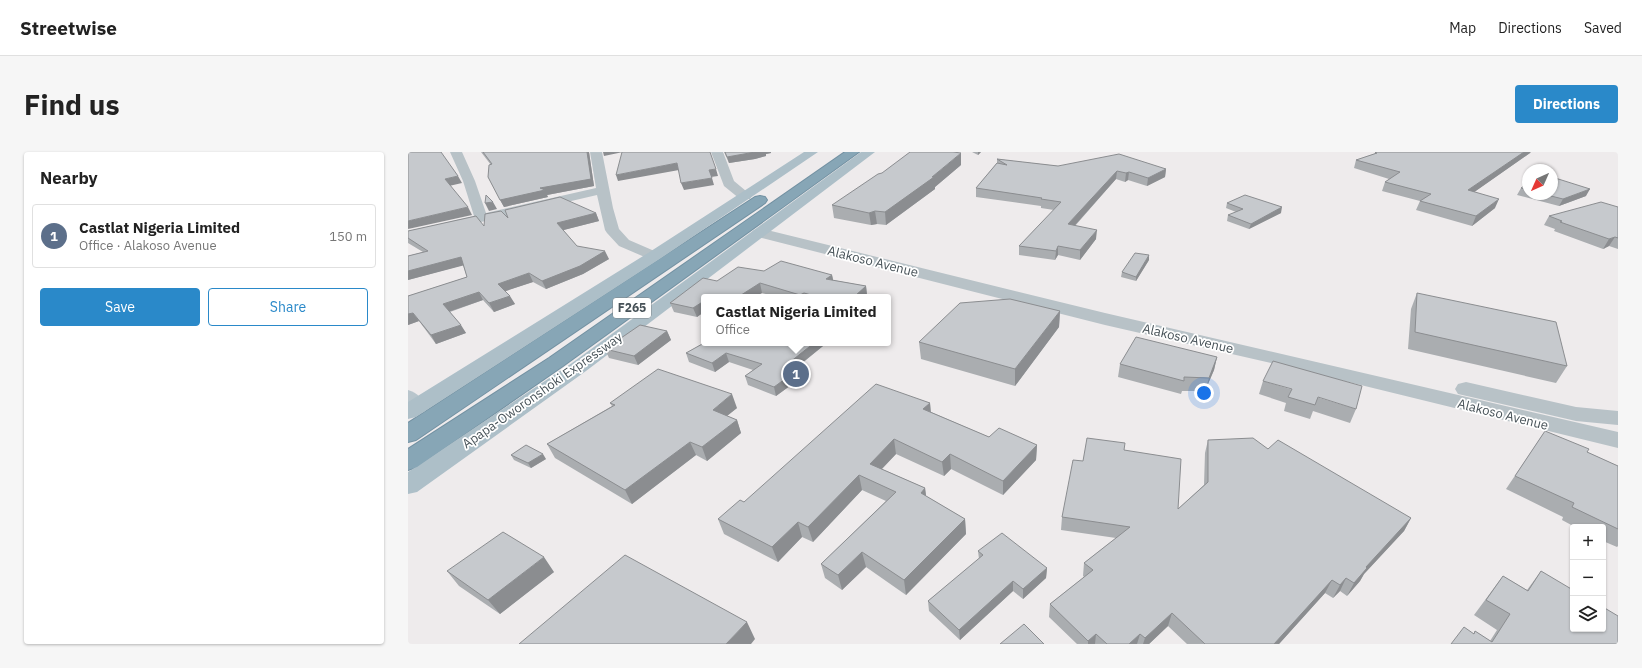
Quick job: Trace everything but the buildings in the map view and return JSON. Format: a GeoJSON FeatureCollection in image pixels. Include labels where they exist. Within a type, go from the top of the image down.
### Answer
{"type":"FeatureCollection","features":[{"type":"Feature","properties":{"kind":"highway","name":"F265"},"geometry":{"type":"LineString","coordinates":[[408,434],[831,152]]}},
{"type":"Feature","properties":{"kind":"highway","name":"Apapa-Oworonshoki Expressway"},"geometry":{"type":"LineString","coordinates":[[408,460],[556,362],[853,152]]}},
{"type":"Feature","properties":{"kind":"highway"},"geometry":{"type":"LineString","coordinates":[[556,362],[579,367]]}},
{"type":"Feature","properties":{"kind":"main road"},"geometry":{"type":"LineString","coordinates":[[411,405],[654,256],[812,152]]}},
{"type":"Feature","properties":{"kind":"main road","name":"Apapa-Oworonshoki Expressway"},"geometry":{"type":"LineString","coordinates":[[408,485],[579,367],[763,229],[869,152]]}},
{"type":"Feature","properties":{"kind":"street"},"geometry":{"type":"LineString","coordinates":[[456,152],[469,181],[481,218]]}},
{"type":"Feature","properties":{"kind":"street"},"geometry":{"type":"LineString","coordinates":[[596,152],[606,208],[612,230],[624,243],[632,248],[654,256]]}},
{"type":"Feature","properties":{"kind":"street"},"geometry":{"type":"LineString","coordinates":[[717,152],[728,183],[745,196]]}},
{"type":"Feature","properties":{"kind":"street"},"geometry":{"type":"LineString","coordinates":[[408,235],[603,190]]}},
{"type":"Feature","properties":{"kind":"street","name":"Alakoso Avenue"},"geometry":{"type":"LineString","coordinates":[[763,229],[878,253],[1190,323],[1341,361],[1576,414],[1618,418]]}},
{"type":"Feature","properties":{"kind":"street","name":"Alakoso Avenue"},"geometry":{"type":"LineString","coordinates":[[763,229],[1105,319],[1618,440]]}},
{"type":"Feature","properties":{"kind":"place","name":"Castlat Nigeria Limited"},"geometry":{"type":"Point","coordinates":[796,374]}}]}
